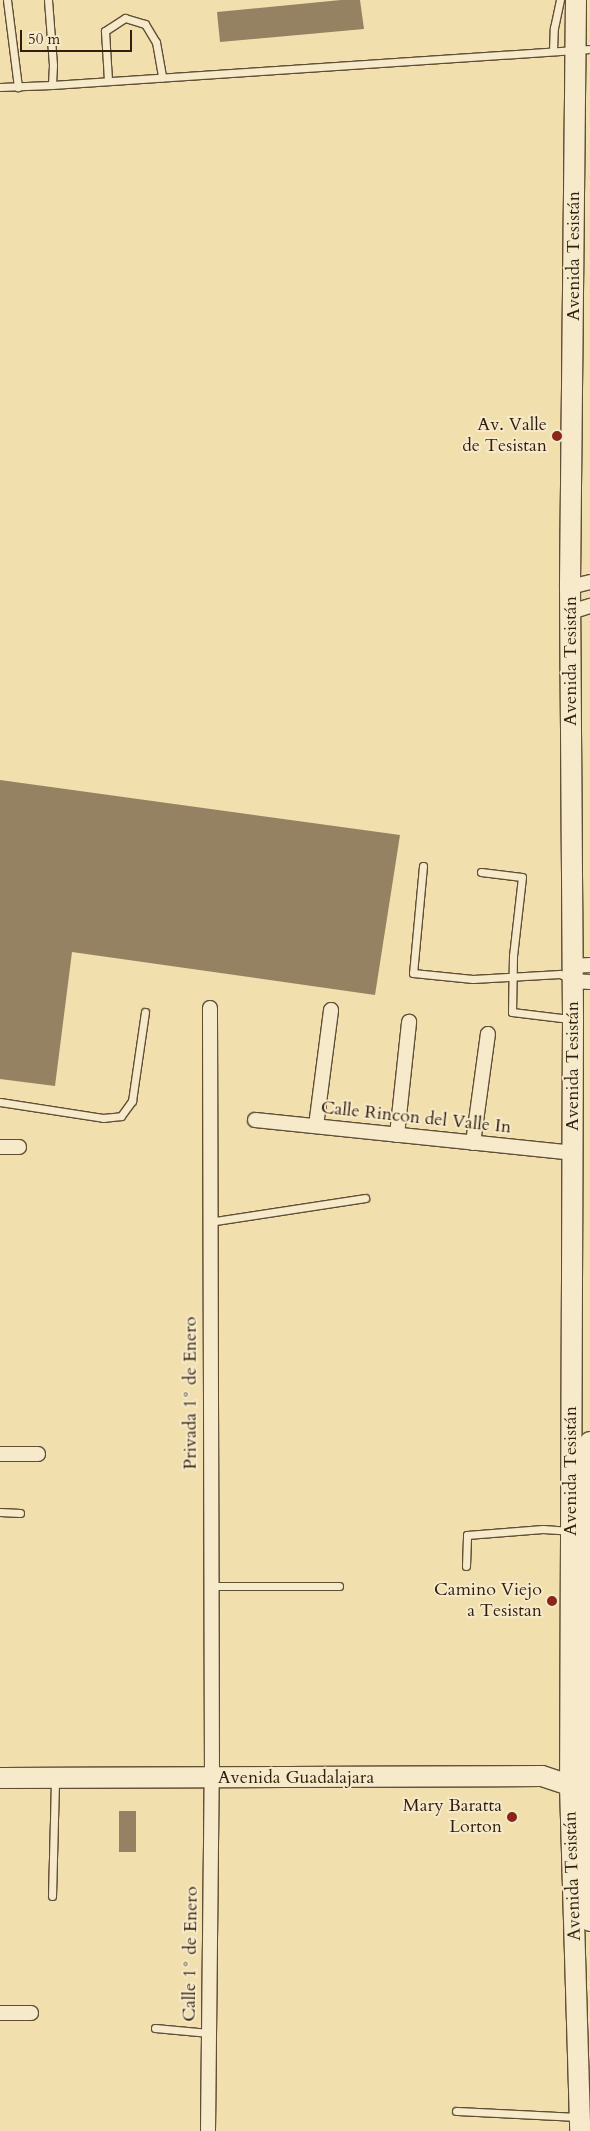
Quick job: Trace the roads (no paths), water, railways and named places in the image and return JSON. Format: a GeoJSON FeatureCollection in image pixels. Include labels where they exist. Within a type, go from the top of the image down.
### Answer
{"type":"FeatureCollection","features":[{"type":"Feature","properties":{"kind":"street","name":"Avenida Tesistán"},"geometry":{"type":"LineString","coordinates":[[576,0],[582,50],[570,587],[577,973],[573,1019],[570,1531],[590,1921]]}},
{"type":"Feature","properties":{"kind":"street"},"geometry":{"type":"LineString","coordinates":[[570,587],[590,582]]}},
{"type":"Feature","properties":{"kind":"street"},"geometry":{"type":"LineString","coordinates":[[571,612],[590,606]]}},
{"type":"Feature","properties":{"kind":"street","name":"Privada 1° de Enero"},"geometry":{"type":"LineString","coordinates":[[210,1008],[212,1778]]}},
{"type":"Feature","properties":{"kind":"street"},"geometry":{"type":"LineString","coordinates":[[316,1126],[331,1010]]}},
{"type":"Feature","properties":{"kind":"street"},"geometry":{"type":"LineString","coordinates":[[397,1135],[408,1022]]}},
{"type":"Feature","properties":{"kind":"street"},"geometry":{"type":"LineString","coordinates":[[473,1143],[488,1034]]}},
{"type":"Feature","properties":{"kind":"street","name":"Calle Rincon del Valle In"},"geometry":{"type":"LineString","coordinates":[[255,1120],[572,1153]]}},
{"type":"Feature","properties":{"kind":"street"},"geometry":{"type":"LineString","coordinates":[[0,1147],[18,1147]]}},
{"type":"Feature","properties":{"kind":"street","name":"Avenida Tesistán"},"geometry":{"type":"LineString","coordinates":[[580,2124],[582,1790],[589,1730],[590,1442]]}},
{"type":"Feature","properties":{"kind":"street"},"geometry":{"type":"LineString","coordinates":[[0,1454],[38,1454]]}},
{"type":"Feature","properties":{"kind":"street","name":"Avenida Guadalajara"},"geometry":{"type":"LineString","coordinates":[[0,1778],[542,1776],[582,1790]]}},
{"type":"Feature","properties":{"kind":"street","name":"Calle 1° de Enero"},"geometry":{"type":"LineString","coordinates":[[208,2131],[212,1778]]}},
{"type":"Feature","properties":{"kind":"street"},"geometry":{"type":"LineString","coordinates":[[0,2013],[31,2013]]}},
{"type":"Feature","properties":{"kind":"lane"},"geometry":{"type":"LineString","coordinates":[[7,0],[18,87]]}},
{"type":"Feature","properties":{"kind":"lane"},"geometry":{"type":"LineString","coordinates":[[48,0],[53,65],[52,85]]}},
{"type":"Feature","properties":{"kind":"lane"},"geometry":{"type":"LineString","coordinates":[[553,51],[554,28],[560,0]]}},
{"type":"Feature","properties":{"kind":"lane"},"geometry":{"type":"LineString","coordinates":[[108,80],[105,31],[125,18],[145,24],[156,42],[162,76]]}},
{"type":"Feature","properties":{"kind":"lane"},"geometry":{"type":"LineString","coordinates":[[0,88],[582,50]]}},
{"type":"Feature","properties":{"kind":"lane"},"geometry":{"type":"LineString","coordinates":[[423,866],[413,973],[473,979],[577,973]]}},
{"type":"Feature","properties":{"kind":"lane"},"geometry":{"type":"LineString","coordinates":[[481,872],[522,877],[512,976],[512,1012],[573,1019]]}},
{"type":"Feature","properties":{"kind":"lane"},"geometry":{"type":"LineString","coordinates":[[0,1102],[103,1118],[121,1116],[132,1101],[145,1012]]}},
{"type":"Feature","properties":{"kind":"lane"},"geometry":{"type":"LineString","coordinates":[[210,1222],[365,1198]]}},
{"type":"Feature","properties":{"kind":"lane"},"geometry":{"type":"LineString","coordinates":[[0,1512],[20,1513]]}},
{"type":"Feature","properties":{"kind":"lane"},"geometry":{"type":"LineString","coordinates":[[466,1566],[467,1535],[543,1530],[570,1531]]}},
{"type":"Feature","properties":{"kind":"lane"},"geometry":{"type":"LineString","coordinates":[[211,1586],[340,1586]]}},
{"type":"Feature","properties":{"kind":"lane"},"geometry":{"type":"LineString","coordinates":[[52,1896],[55,1779]]}},
{"type":"Feature","properties":{"kind":"lane"},"geometry":{"type":"LineString","coordinates":[[155,2028],[209,2033]]}},
{"type":"Feature","properties":{"kind":"lane"},"geometry":{"type":"LineString","coordinates":[[456,2111],[580,2124]]}},
{"type":"Feature","properties":{"kind":"place","name":"Av. Valle de Tesistan"},"geometry":{"type":"Point","coordinates":[557,436]}},
{"type":"Feature","properties":{"kind":"place","name":"Camino Viejo a Tesistan"},"geometry":{"type":"Point","coordinates":[552,1601]}},
{"type":"Feature","properties":{"kind":"place","name":"Mary Baratta Lorton"},"geometry":{"type":"Point","coordinates":[512,1817]}}]}
